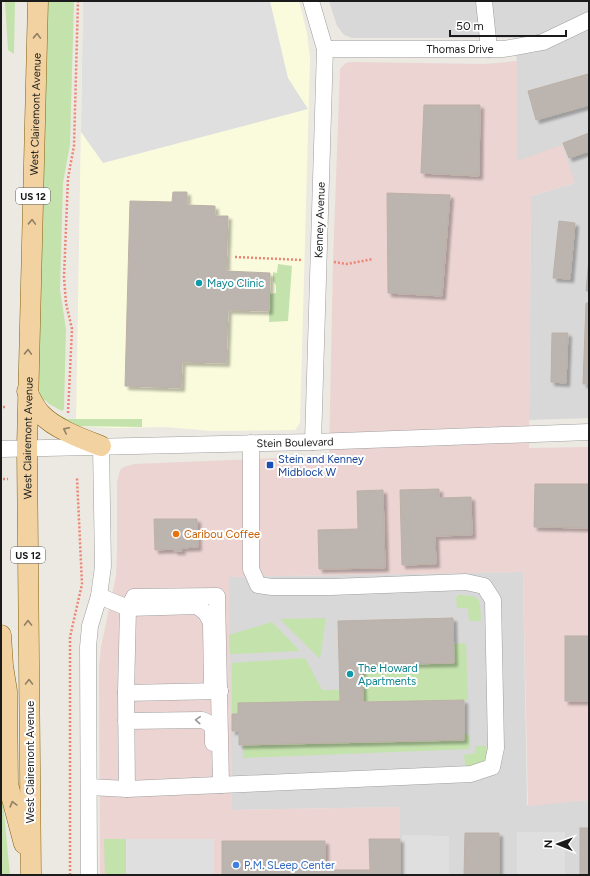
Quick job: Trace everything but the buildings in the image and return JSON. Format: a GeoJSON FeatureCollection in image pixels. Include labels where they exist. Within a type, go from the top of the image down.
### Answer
{"type":"FeatureCollection","features":[{"type":"Feature","properties":{"kind":"main road","name":"West Clairemont Avenue"},"geometry":{"type":"LineString","coordinates":[[31,872],[27,390],[38,1]]}},
{"type":"Feature","properties":{"kind":"main road"},"geometry":{"type":"LineString","coordinates":[[27,390],[34,406],[45,418],[69,432],[102,446]]}},
{"type":"Feature","properties":{"kind":"main road"},"geometry":{"type":"LineString","coordinates":[[1,635],[3,666],[7,691],[8,784],[31,872]]}},
{"type":"Feature","properties":{"kind":"street","name":"Kenney Avenue"},"geometry":{"type":"LineString","coordinates":[[311,1],[326,49],[313,442]]}},
{"type":"Feature","properties":{"kind":"street"},"geometry":{"type":"LineString","coordinates":[[484,1],[488,49]]}},
{"type":"Feature","properties":{"kind":"street","name":"Thomas Drive"},"geometry":{"type":"LineString","coordinates":[[326,49],[504,49],[543,42],[589,20]]}},
{"type":"Feature","properties":{"kind":"street","name":"Stein Boulevard"},"geometry":{"type":"LineString","coordinates":[[1,448],[313,442],[589,432]]}},
{"type":"Feature","properties":{"kind":"street"},"geometry":{"type":"LineString","coordinates":[[89,787],[127,790],[221,780],[471,774],[492,767],[496,748],[492,600],[484,586],[466,582],[331,587],[272,587],[258,585],[250,570],[252,443]]}},
{"type":"Feature","properties":{"kind":"street"},"geometry":{"type":"LineString","coordinates":[[89,875],[88,647],[90,626],[99,596],[103,566],[102,446]]}},
{"type":"Feature","properties":{"kind":"street"},"geometry":{"type":"LineString","coordinates":[[99,596],[128,608]]}},
{"type":"Feature","properties":{"kind":"street"},"geometry":{"type":"LineString","coordinates":[[127,790],[126,693],[128,608],[134,597],[217,596],[221,780]]}},
{"type":"Feature","properties":{"kind":"street"},"geometry":{"type":"LineString","coordinates":[[126,693],[220,691]]}},
{"type":"Feature","properties":{"kind":"street"},"geometry":{"type":"LineString","coordinates":[[126,721],[202,720],[209,722],[213,728],[214,762],[221,780]]}},
{"type":"Feature","properties":{"kind":"path"},"geometry":{"type":"LineString","coordinates":[[68,416],[72,329],[66,303],[64,277],[68,178],[74,146],[78,1]]}},
{"type":"Feature","properties":{"kind":"path"},"geometry":{"type":"LineString","coordinates":[[3,479],[8,479]]}},
{"type":"Feature","properties":{"kind":"shaded area"},"geometry":{"type":"Polygon","coordinates":[[[83,1],[299,1],[307,33],[310,59],[300,423],[295,430],[212,431],[165,427],[113,428],[76,426],[83,1]]]}},
{"type":"Feature","properties":{"kind":"shaded area"},"geometry":{"type":"Polygon","coordinates":[[[83,1],[270,1],[288,78],[308,109],[103,163],[81,132],[83,1]]]}},
{"type":"Feature","properties":{"kind":"shaded area"},"geometry":{"type":"Polygon","coordinates":[[[329,1],[589,1],[589,418],[529,420],[531,196],[575,183],[517,161],[517,61],[513,38],[352,38],[344,35],[337,26],[329,1]]]}},
{"type":"Feature","properties":{"kind":"shaded area"},"geometry":{"type":"Polygon","coordinates":[[[517,61],[517,161],[562,145],[575,183],[531,196],[529,448],[589,447],[589,800],[528,806],[523,572],[229,577],[232,810],[400,807],[400,875],[100,875],[99,667],[101,647],[116,576],[117,482],[120,470],[134,464],[329,456],[333,262],[340,69],[346,63],[351,62],[485,64],[517,61]]]}},
{"type":"Feature","properties":{"kind":"shaded area"},"geometry":{"type":"Polygon","coordinates":[[[523,572],[527,805],[589,800],[589,875],[400,875],[400,807],[232,810],[228,577],[523,572]]]}},
{"type":"Feature","properties":{"kind":"shaded area"},"geometry":{"type":"Polygon","coordinates":[[[517,832],[565,832],[565,875],[517,875],[517,832]]]}},
{"type":"Feature","properties":{"kind":"shaded area"},"geometry":{"type":"Polygon","coordinates":[[[402,835],[449,836],[449,875],[402,875],[402,835]]]}},
{"type":"Feature","properties":{"kind":"shaded area"},"geometry":{"type":"Polygon","coordinates":[[[126,839],[214,839],[214,875],[126,875],[126,839]]]}},
{"type":"Feature","properties":{"kind":"green space"},"geometry":{"type":"Polygon","coordinates":[[[5,1],[15,1],[14,54],[8,50],[5,1]]]}},
{"type":"Feature","properties":{"kind":"green space"},"geometry":{"type":"Polygon","coordinates":[[[47,1],[74,1],[70,144],[63,183],[60,290],[66,329],[64,409],[62,411],[45,400],[41,401],[37,387],[47,1]]]}},
{"type":"Feature","properties":{"kind":"green space"},"geometry":{"type":"Polygon","coordinates":[[[278,264],[292,266],[288,321],[269,322],[270,294],[276,293],[276,285],[273,281],[273,272],[277,273],[278,264]]]}},
{"type":"Feature","properties":{"kind":"green space"},"geometry":{"type":"Polygon","coordinates":[[[51,410],[67,419],[142,419],[142,427],[76,426],[61,422],[51,410]]]}},
{"type":"Feature","properties":{"kind":"green space"},"geometry":{"type":"Polygon","coordinates":[[[458,595],[471,596],[478,599],[480,606],[480,621],[469,621],[468,608],[457,608],[456,598],[458,595]]]}},
{"type":"Feature","properties":{"kind":"green space"},"geometry":{"type":"Polygon","coordinates":[[[326,618],[320,659],[280,619],[326,618]]]}},
{"type":"Feature","properties":{"kind":"green space"},"geometry":{"type":"Polygon","coordinates":[[[272,622],[300,651],[230,654],[229,635],[272,622]]]}},
{"type":"Feature","properties":{"kind":"green space"},"geometry":{"type":"Polygon","coordinates":[[[466,643],[468,700],[363,702],[362,665],[454,663],[453,644],[466,643]]]}},
{"type":"Feature","properties":{"kind":"green space"},"geometry":{"type":"Polygon","coordinates":[[[305,658],[322,690],[339,690],[340,701],[239,703],[238,714],[232,714],[232,663],[305,658]]]}},
{"type":"Feature","properties":{"kind":"green space"},"geometry":{"type":"Polygon","coordinates":[[[464,732],[470,737],[470,749],[243,758],[243,745],[464,740],[464,732]]]}},
{"type":"Feature","properties":{"kind":"green space"},"geometry":{"type":"Polygon","coordinates":[[[475,746],[486,746],[487,756],[485,763],[480,766],[466,766],[464,755],[475,753],[475,746]]]}},
{"type":"Feature","properties":{"kind":"green space"},"geometry":{"type":"Polygon","coordinates":[[[1,781],[10,875],[1,875],[1,781]]]}},
{"type":"Feature","properties":{"kind":"green space"},"geometry":{"type":"Polygon","coordinates":[[[104,839],[126,839],[126,875],[105,875],[104,839]]]}},
{"type":"Feature","properties":{"kind":"place","name":"Mayo Clinic"},"geometry":{"type":"Point","coordinates":[199,283]}},
{"type":"Feature","properties":{"kind":"place","name":"Stein and Kenney Midblock W"},"geometry":{"type":"Point","coordinates":[270,465]}},
{"type":"Feature","properties":{"kind":"place","name":"Caribou Coffee"},"geometry":{"type":"Point","coordinates":[176,534]}},
{"type":"Feature","properties":{"kind":"place","name":"The Howard Apartments"},"geometry":{"type":"Point","coordinates":[350,674]}},
{"type":"Feature","properties":{"kind":"place","name":"P.M. SLeep Center"},"geometry":{"type":"Point","coordinates":[236,865]}}]}
